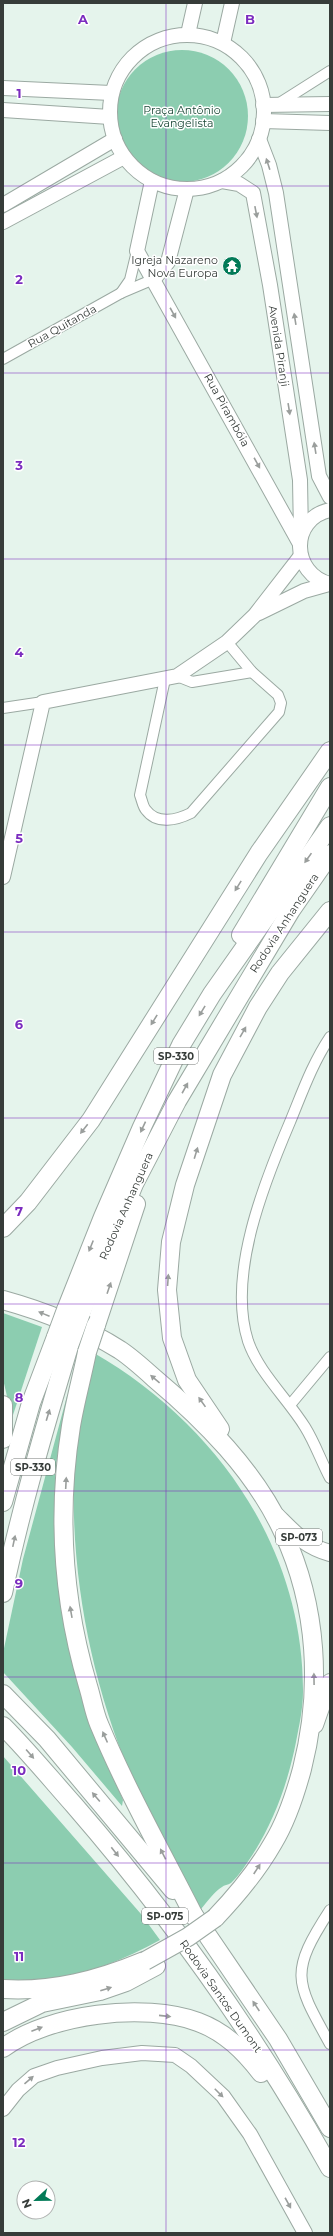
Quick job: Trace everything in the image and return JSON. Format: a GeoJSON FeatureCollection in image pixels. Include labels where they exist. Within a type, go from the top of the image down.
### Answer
{"type":"FeatureCollection","features":[{"type":"Feature","properties":{"kind":"highway"},"geometry":{"type":"LineString","coordinates":[[3,1228],[28,1202],[91,1120],[259,853],[330,751]]}},
{"type":"Feature","properties":{"kind":"highway"},"geometry":{"type":"LineString","coordinates":[[212,994],[243,931],[330,787]]}},
{"type":"Feature","properties":{"kind":"highway","name":"Rodovia Anhanguera"},"geometry":{"type":"LineString","coordinates":[[3,1593],[63,1340],[103,1217],[142,1127],[181,1045],[212,994],[330,826]]}},
{"type":"Feature","properties":{"kind":"highway","name":"Rodovia Anhanguera"},"geometry":{"type":"LineString","coordinates":[[73,1312],[160,1132],[250,976],[291,910],[330,854]]}},
{"type":"Feature","properties":{"kind":"highway"},"geometry":{"type":"LineString","coordinates":[[3,2022],[42,2003],[70,1998],[119,1984],[151,1964],[180,1951],[233,1900],[254,1874],[285,1821],[294,1796],[308,1746],[315,1700],[311,1622],[291,1550],[274,1512],[245,1471],[227,1440],[188,1380],[172,1338],[167,1296],[171,1242],[185,1185],[222,1075],[237,1043],[280,973],[330,911]]}},
{"type":"Feature","properties":{"kind":"highway"},"geometry":{"type":"LineString","coordinates":[[160,1132],[87,1352],[71,1427],[66,1471],[63,1540],[70,1608],[80,1661],[99,1723],[130,1792],[192,1914]]}},
{"type":"Feature","properties":{"kind":"highway"},"geometry":{"type":"LineString","coordinates":[[3,1300],[44,1314],[98,1337],[122,1351],[190,1410],[208,1428],[245,1471]]}},
{"type":"Feature","properties":{"kind":"highway","name":"Rodovia Anhanguera"},"geometry":{"type":"LineString","coordinates":[[3,1502],[31,1403],[63,1340]]}},
{"type":"Feature","properties":{"kind":"highway"},"geometry":{"type":"LineString","coordinates":[[3,1405],[3,1439]]}},
{"type":"Feature","properties":{"kind":"highway","name":"Rodovia Santos Dumont"},"geometry":{"type":"LineString","coordinates":[[3,1694],[47,1738],[192,1914],[278,2039],[330,2128]]}},
{"type":"Feature","properties":{"kind":"highway","name":"Rodovia Santos Dumont"},"geometry":{"type":"LineString","coordinates":[[3,1726],[28,1750],[113,1849],[165,1917],[247,2033],[305,2123],[330,2168]]}},
{"type":"Feature","properties":{"kind":"highway"},"geometry":{"type":"LineString","coordinates":[[3,1989],[42,1989],[67,1986],[91,1981],[151,1964]]}},
{"type":"Feature","properties":{"kind":"highway"},"geometry":{"type":"LineString","coordinates":[[3,2048],[34,2029],[81,2017],[128,2013],[177,2017],[198,2022],[219,2032],[242,2050],[274,2090],[305,2123]]}},
{"type":"Feature","properties":{"kind":"main road","name":"SP-073"},"geometry":{"type":"LineString","coordinates":[[274,1512],[300,1538],[315,1549],[330,1553]]}},
{"type":"Feature","properties":{"kind":"main road"},"geometry":{"type":"LineString","coordinates":[[308,1746],[330,1682]]}},
{"type":"Feature","properties":{"kind":"street"},"geometry":{"type":"LineString","coordinates":[[188,34],[194,3]]}},
{"type":"Feature","properties":{"kind":"street"},"geometry":{"type":"LineString","coordinates":[[223,43],[232,3]]}},
{"type":"Feature","properties":{"kind":"street"},"geometry":{"type":"LineString","coordinates":[[270,105],[257,80],[243,59],[223,43],[206,36],[188,34],[162,38],[139,50],[122,69],[111,93],[110,117],[115,140],[124,157],[136,170],[152,181],[169,187],[187,189],[205,187],[222,181],[236,171],[249,158],[259,139],[263,121],[270,105],[330,71]]}},
{"type":"Feature","properties":{"kind":"street"},"geometry":{"type":"LineString","coordinates":[[3,88],[111,93]]}},
{"type":"Feature","properties":{"kind":"street"},"geometry":{"type":"LineString","coordinates":[[270,105],[330,104]]}},
{"type":"Feature","properties":{"kind":"street"},"geometry":{"type":"LineString","coordinates":[[3,110],[110,117]]}},
{"type":"Feature","properties":{"kind":"street"},"geometry":{"type":"LineString","coordinates":[[263,121],[330,123]]}},
{"type":"Feature","properties":{"kind":"street","name":"Avenida Piranji"},"geometry":{"type":"LineString","coordinates":[[259,139],[269,165],[276,193],[330,498]]}},
{"type":"Feature","properties":{"kind":"street"},"geometry":{"type":"LineString","coordinates":[[3,205],[115,140]]}},
{"type":"Feature","properties":{"kind":"street"},"geometry":{"type":"LineString","coordinates":[[3,222],[124,157]]}},
{"type":"Feature","properties":{"kind":"street"},"geometry":{"type":"LineString","coordinates":[[137,251],[152,181]]}},
{"type":"Feature","properties":{"kind":"street","name":"Avenida Piranji"},"geometry":{"type":"LineString","coordinates":[[222,181],[239,184],[252,193],[270,285],[300,480],[300,557]]}},
{"type":"Feature","properties":{"kind":"street"},"geometry":{"type":"LineString","coordinates":[[154,279],[168,262],[187,189]]}},
{"type":"Feature","properties":{"kind":"street","name":"Rua Pirambóia"},"geometry":{"type":"LineString","coordinates":[[137,251],[300,538]]}},
{"type":"Feature","properties":{"kind":"street","name":"Rua Quitanda"},"geometry":{"type":"LineString","coordinates":[[121,292],[130,280],[137,251]]}},
{"type":"Feature","properties":{"kind":"street","name":"Rua Quitanda"},"geometry":{"type":"LineString","coordinates":[[3,359],[121,292],[154,279]]}},
{"type":"Feature","properties":{"kind":"street"},"geometry":{"type":"LineString","coordinates":[[300,538],[308,523],[317,515],[330,510]]}},
{"type":"Feature","properties":{"kind":"street"},"geometry":{"type":"LineString","coordinates":[[227,642],[252,672],[278,695],[281,703],[280,712],[191,813],[179,819],[167,820],[155,817],[146,810],[140,795],[171,678],[227,642],[255,615],[300,557],[311,574],[329,584]]}},
{"type":"Feature","properties":{"kind":"street"},"geometry":{"type":"LineString","coordinates":[[255,615],[304,591],[329,584]]}},
{"type":"Feature","properties":{"kind":"street"},"geometry":{"type":"LineString","coordinates":[[3,708],[171,678],[192,682],[252,672]]}},
{"type":"Feature","properties":{"kind":"street"},"geometry":{"type":"LineString","coordinates":[[3,877],[6,846],[43,702]]}},
{"type":"Feature","properties":{"kind":"street"},"geometry":{"type":"LineString","coordinates":[[330,1038],[310,1072],[274,1159],[257,1208],[246,1259],[242,1292],[243,1322],[249,1342],[261,1367],[306,1428],[330,1478]]}},
{"type":"Feature","properties":{"kind":"street"},"geometry":{"type":"LineString","coordinates":[[290,1405],[330,1357]]}},
{"type":"Feature","properties":{"kind":"street"},"geometry":{"type":"LineString","coordinates":[[330,1910],[310,1942],[300,1972],[301,1986],[310,2009],[330,2044]]}},
{"type":"Feature","properties":{"kind":"street"},"geometry":{"type":"LineString","coordinates":[[3,2109],[18,2090],[34,2076],[102,2058],[142,2053],[175,2056],[190,2066],[222,2096],[250,2134],[305,2233]]}},
{"type":"Feature","properties":{"kind":"green space","name":"Praça Antônio Evangelista"},"geometry":{"type":"Polygon","coordinates":[[[182,50],[207,55],[224,65],[233,74],[243,91],[248,116],[243,141],[233,158],[224,167],[207,177],[182,182],[157,177],[140,167],[131,158],[121,141],[116,116],[121,91],[131,74],[140,65],[157,55],[182,50]]]}},
{"type":"Feature","properties":{"kind":"green space"},"geometry":{"type":"Polygon","coordinates":[[[3,1313],[42,1327],[12,1418],[3,1379],[3,1313]]]}},
{"type":"Feature","properties":{"kind":"green space"},"geometry":{"type":"Polygon","coordinates":[[[94,1353],[138,1382],[178,1415],[214,1453],[245,1495],[269,1540],[288,1589],[299,1639],[303,1692],[302,1711],[293,1757],[280,1800],[261,1841],[243,1869],[231,1883],[223,1886],[216,1892],[201,1909],[133,1782],[101,1692],[82,1604],[74,1516],[74,1471],[78,1418],[94,1353]]]}},
{"type":"Feature","properties":{"kind":"green space"},"geometry":{"type":"Polygon","coordinates":[[[67,1396],[69,1399],[55,1471],[56,1514],[93,1728],[123,1800],[122,1806],[72,1747],[3,1672],[3,1653],[23,1559],[67,1396]]]}},
{"type":"Feature","properties":{"kind":"green space"},"geometry":{"type":"Polygon","coordinates":[[[3,1756],[141,1914],[160,1940],[106,1965],[78,1974],[43,1981],[3,1981],[3,1756]]]}},
{"type":"Feature","properties":{"kind":"place","name":"Igreja Nazareno Nova Europa"},"geometry":{"type":"Point","coordinates":[232,266]}}]}
